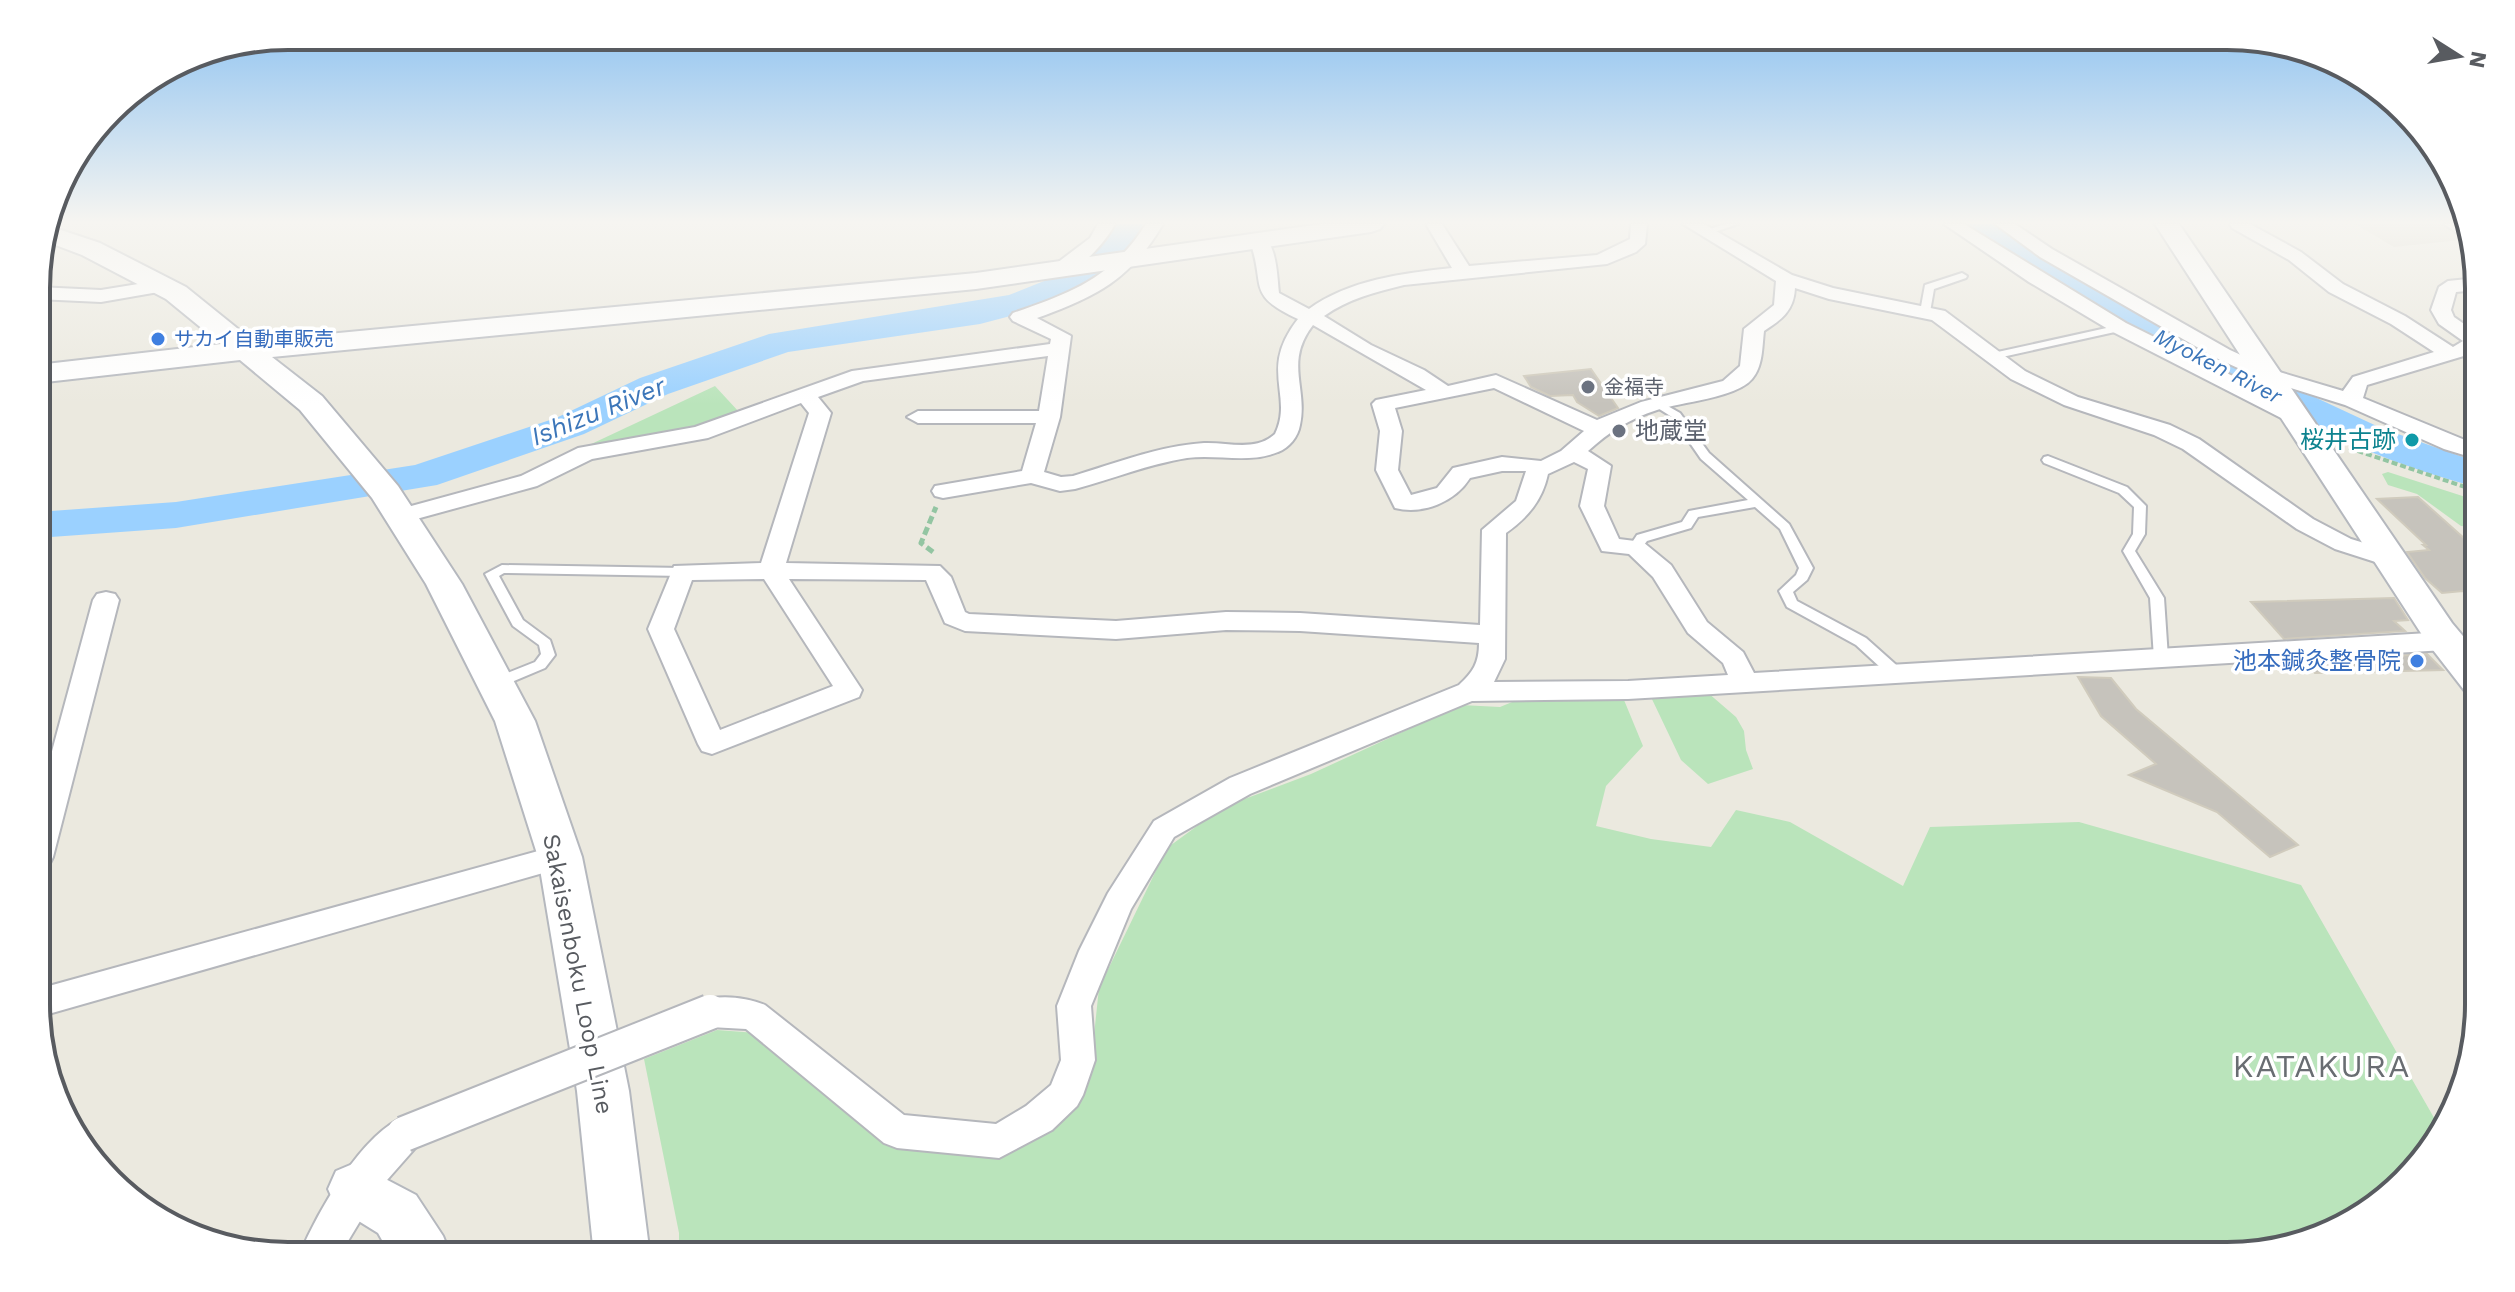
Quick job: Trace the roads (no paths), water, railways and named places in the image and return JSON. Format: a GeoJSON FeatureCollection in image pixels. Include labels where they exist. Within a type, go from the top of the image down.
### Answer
{"type":"FeatureCollection","features":[{"type":"Feature","properties":{"kind":"street","name":"Sakaisenboku Loop Line"},"geometry":{"type":"LineString","coordinates":[[160,284],[176,293],[249,350],[311,403],[383,491],[444,584],[515,721],[560,857],[603,1091],[620,1242]]}},
{"type":"Feature","properties":{"kind":"street"},"geometry":{"type":"LineString","coordinates":[[51,372],[249,350],[941,284]]}},
{"type":"Feature","properties":{"kind":"street"},"geometry":{"type":"LineString","coordinates":[[1032,476],[1049,417],[1061,336],[1020,317],[1064,302],[1100,284]]}},
{"type":"Feature","properties":{"kind":"street"},"geometry":{"type":"LineString","coordinates":[[1269,284],[1270,294],[1277,302],[1443,392]]}},
{"type":"Feature","properties":{"kind":"street"},"geometry":{"type":"LineString","coordinates":[[943,491],[1032,476],[1060,484],[1178,453],[1259,450],[1280,443],[1288,433],[1291,422],[1284,380],[1287,357],[1298,332],[1309,317],[1351,292],[1377,284]]}},
{"type":"Feature","properties":{"kind":"street"},"geometry":{"type":"LineString","coordinates":[[1469,692],[1484,677],[1492,659],[1494,530],[1523,509],[1533,495],[1538,470],[1572,452],[1598,429],[1657,403],[1730,385],[1743,377],[1750,366],[1754,329],[1780,311],[1787,300],[1786,284]]}},
{"type":"Feature","properties":{"kind":"street"},"geometry":{"type":"LineString","coordinates":[[1802,284],[1829,293],[1938,315],[2018,375],[2071,401],[2162,430],[2191,444],[2305,524],[2343,544],[2391,559]]}},
{"type":"Feature","properties":{"kind":"street"},"geometry":{"type":"LineString","coordinates":[[2047,284],[2200,373],[2298,421]]}},
{"type":"Feature","properties":{"kind":"street"},"geometry":{"type":"LineString","coordinates":[[2099,284],[2270,377],[2352,401],[2465,448]]}},
{"type":"Feature","properties":{"kind":"street"},"geometry":{"type":"LineString","coordinates":[[2208,284],[2445,641],[2465,665]]}},
{"type":"Feature","properties":{"kind":"street"},"geometry":{"type":"LineString","coordinates":[[2331,284],[2398,320],[2451,354]]}},
{"type":"Feature","properties":{"kind":"street"},"geometry":{"type":"LineString","coordinates":[[2465,285],[2448,287],[2441,310],[2446,320],[2465,333]]}},
{"type":"Feature","properties":{"kind":"street"},"geometry":{"type":"LineString","coordinates":[[51,294],[101,296],[163,286]]}},
{"type":"Feature","properties":{"kind":"street"},"geometry":{"type":"LineString","coordinates":[[383,491],[529,481],[586,453],[700,433],[859,375],[1059,349]]}},
{"type":"Feature","properties":{"kind":"street"},"geometry":{"type":"LineString","coordinates":[[2352,401],[2352,393],[2360,381],[2465,350]]}},
{"type":"Feature","properties":{"kind":"street"},"geometry":{"type":"LineString","coordinates":[[1544,468],[1515,461],[1490,465],[1461,473],[1455,487],[1446,494],[1421,502],[1403,503],[1387,470],[1391,431],[1383,404],[1443,392],[1458,393],[1496,381],[1598,429]]}},
{"type":"Feature","properties":{"kind":"street"},"geometry":{"type":"LineString","coordinates":[[771,571],[820,413],[806,396]]}},
{"type":"Feature","properties":{"kind":"street"},"geometry":{"type":"LineString","coordinates":[[918,417],[1049,417]]}},
{"type":"Feature","properties":{"kind":"street"},"geometry":{"type":"LineString","coordinates":[[1572,452],[1600,466],[1592,506],[1610,546],[1635,547],[1662,571],[1688,608],[1697,627],[1734,658],[1745,683]]}},
{"type":"Feature","properties":{"kind":"street"},"geometry":{"type":"LineString","coordinates":[[771,571],[849,690],[712,744],[661,629],[683,572],[771,571],[931,572],[939,577],[954,617],[965,622],[1116,630],[1226,621],[1285,622],[1493,635]]}},
{"type":"Feature","properties":{"kind":"street"},"geometry":{"type":"LineString","coordinates":[[50,811],[106,600]]}},
{"type":"Feature","properties":{"kind":"street"},"geometry":{"type":"LineString","coordinates":[[326,1242],[355,1189],[383,1153],[404,1134],[710,1012],[753,1015],[897,1131],[999,1141],[1039,1118],[1065,1095],[1078,1060],[1074,1006],[1095,951],[1119,902],[1144,856],[1164,829],[1240,786],[1469,692],[1628,690],[2445,641]]}},
{"type":"Feature","properties":{"kind":"street"},"geometry":{"type":"LineString","coordinates":[[50,1000],[560,857]]}},
{"type":"Feature","properties":{"kind":"street"},"geometry":{"type":"LineString","coordinates":[[355,1189],[397,1214],[414,1242]]}},
{"type":"Feature","properties":{"kind":"lane"},"geometry":{"type":"LineString","coordinates":[[1925,312],[1929,287],[1937,284]]}},
{"type":"Feature","properties":{"kind":"lane"},"geometry":{"type":"LineString","coordinates":[[1993,356],[2120,328]]}},
{"type":"Feature","properties":{"kind":"lane"},"geometry":{"type":"LineString","coordinates":[[1657,403],[1676,415],[1705,456],[1785,527],[1806,568],[1802,577],[1786,591],[1792,604],[1853,633],[1898,675]]}},
{"type":"Feature","properties":{"kind":"lane"},"geometry":{"type":"LineString","coordinates":[[2048,460],[2123,490],[2140,506],[2139,534],[2129,551],[2157,598],[2161,658]]}},
{"type":"Feature","properties":{"kind":"lane"},"geometry":{"type":"LineString","coordinates":[[1635,547],[1642,538],[1687,525],[1693,514],[1759,502]]}},
{"type":"Feature","properties":{"kind":"lane"},"geometry":{"type":"LineString","coordinates":[[494,685],[540,665],[548,655],[545,643],[518,623],[492,574],[502,569],[683,572]]}},
{"type":"Feature","properties":{"kind":"waterway","name":"Ishizu River"},"geometry":{"type":"LineString","coordinates":[[51,524],[176,515],[422,476],[570,426],[654,386],[782,342],[980,313],[1021,303],[1066,284]]}},
{"type":"Feature","properties":{"kind":"waterway","name":"Myoken River"},"geometry":{"type":"LineString","coordinates":[[2071,284],[2176,344],[2302,407],[2410,454],[2465,471]]}},
{"type":"Feature","properties":{"kind":"place","name":"サカイ自動車販売"},"geometry":{"type":"Point","coordinates":[158,339]}},
{"type":"Feature","properties":{"kind":"place","name":"金福寺"},"geometry":{"type":"Point","coordinates":[1588,387]}},
{"type":"Feature","properties":{"kind":"place","name":"地蔵堂"},"geometry":{"type":"Point","coordinates":[1619,431]}},
{"type":"Feature","properties":{"kind":"place","name":"桜井古跡"},"geometry":{"type":"Point","coordinates":[2412,440]}},
{"type":"Feature","properties":{"kind":"place","name":"池本鍼灸整骨院"},"geometry":{"type":"Point","coordinates":[2417,661]}},
{"type":"Feature","properties":{"kind":"district","name":"KATAKURA"},"geometry":{"type":"Point","coordinates":[2322,1066]}}]}
